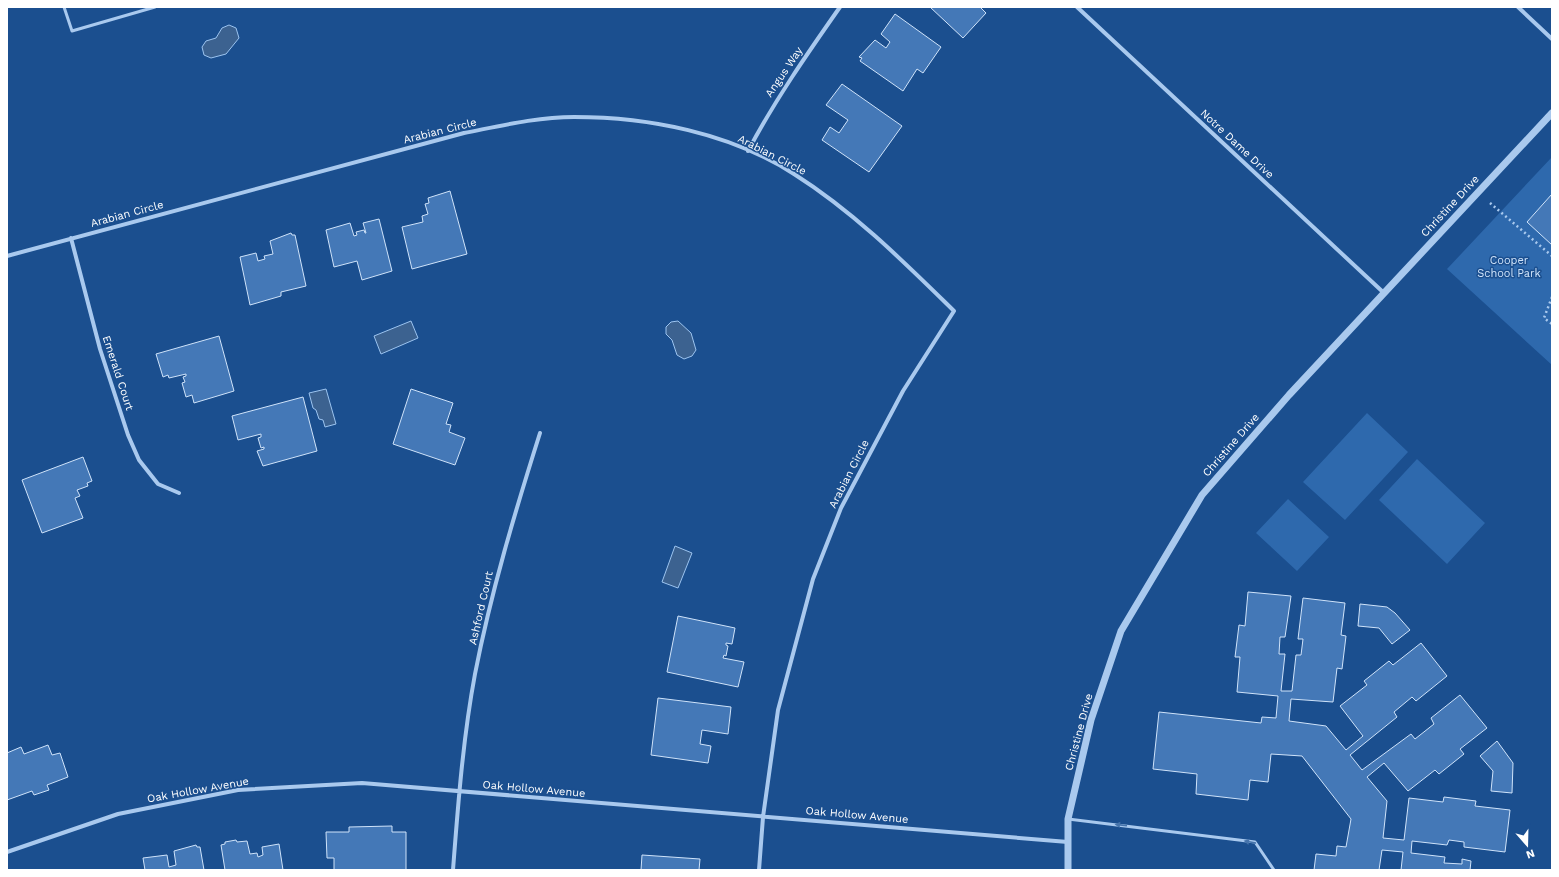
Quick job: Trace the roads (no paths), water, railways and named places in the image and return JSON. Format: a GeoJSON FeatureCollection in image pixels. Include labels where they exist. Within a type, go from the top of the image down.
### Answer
{"type":"FeatureCollection","features":[{"type":"Feature","properties":{"kind":"street","name":"Angus Way"},"geometry":{"type":"LineString","coordinates":[[748,151],[765,118],[792,75],[840,7]]}},
{"type":"Feature","properties":{"kind":"street","name":"Notre Dame Drive"},"geometry":{"type":"LineString","coordinates":[[1077,7],[1384,293]]}},
{"type":"Feature","properties":{"kind":"street"},"geometry":{"type":"LineString","coordinates":[[1518,7],[1552,39]]}},
{"type":"Feature","properties":{"kind":"street","name":"Christine Drive"},"geometry":{"type":"LineString","coordinates":[[1068,870],[1068,819],[1091,720],[1121,630],[1202,495],[1289,395],[1552,113]]}},
{"type":"Feature","properties":{"kind":"street","name":"Arabian Circle"},"geometry":{"type":"LineString","coordinates":[[7,256],[464,133],[516,122],[573,117],[663,124],[708,136],[748,151],[793,173],[838,205],[880,240],[954,311],[903,391],[844,501],[813,579],[778,710],[763,817]]}},
{"type":"Feature","properties":{"kind":"street","name":"Emerald Court"},"geometry":{"type":"LineString","coordinates":[[71,238],[100,349],[128,435],[139,460],[158,484],[179,493]]}},
{"type":"Feature","properties":{"kind":"street","name":"Ashford Court"},"geometry":{"type":"LineString","coordinates":[[453,870],[460,792],[475,675],[496,581],[540,433]]}},
{"type":"Feature","properties":{"kind":"street","name":"Oak Hollow Avenue"},"geometry":{"type":"LineString","coordinates":[[7,852],[118,814],[238,790],[362,783],[1068,842]]}},
{"type":"Feature","properties":{"kind":"street"},"geometry":{"type":"LineString","coordinates":[[759,870],[763,817]]}},
{"type":"Feature","properties":{"kind":"lane"},"geometry":{"type":"LineString","coordinates":[[64,7],[72,31],[156,7]]}},
{"type":"Feature","properties":{"kind":"lane"},"geometry":{"type":"LineString","coordinates":[[1068,819],[1255,842],[1274,870]]}},
{"type":"Feature","properties":{"kind":"park label","name":"Cooper School Park"},"geometry":{"type":"Point","coordinates":[1509,266]}}]}
